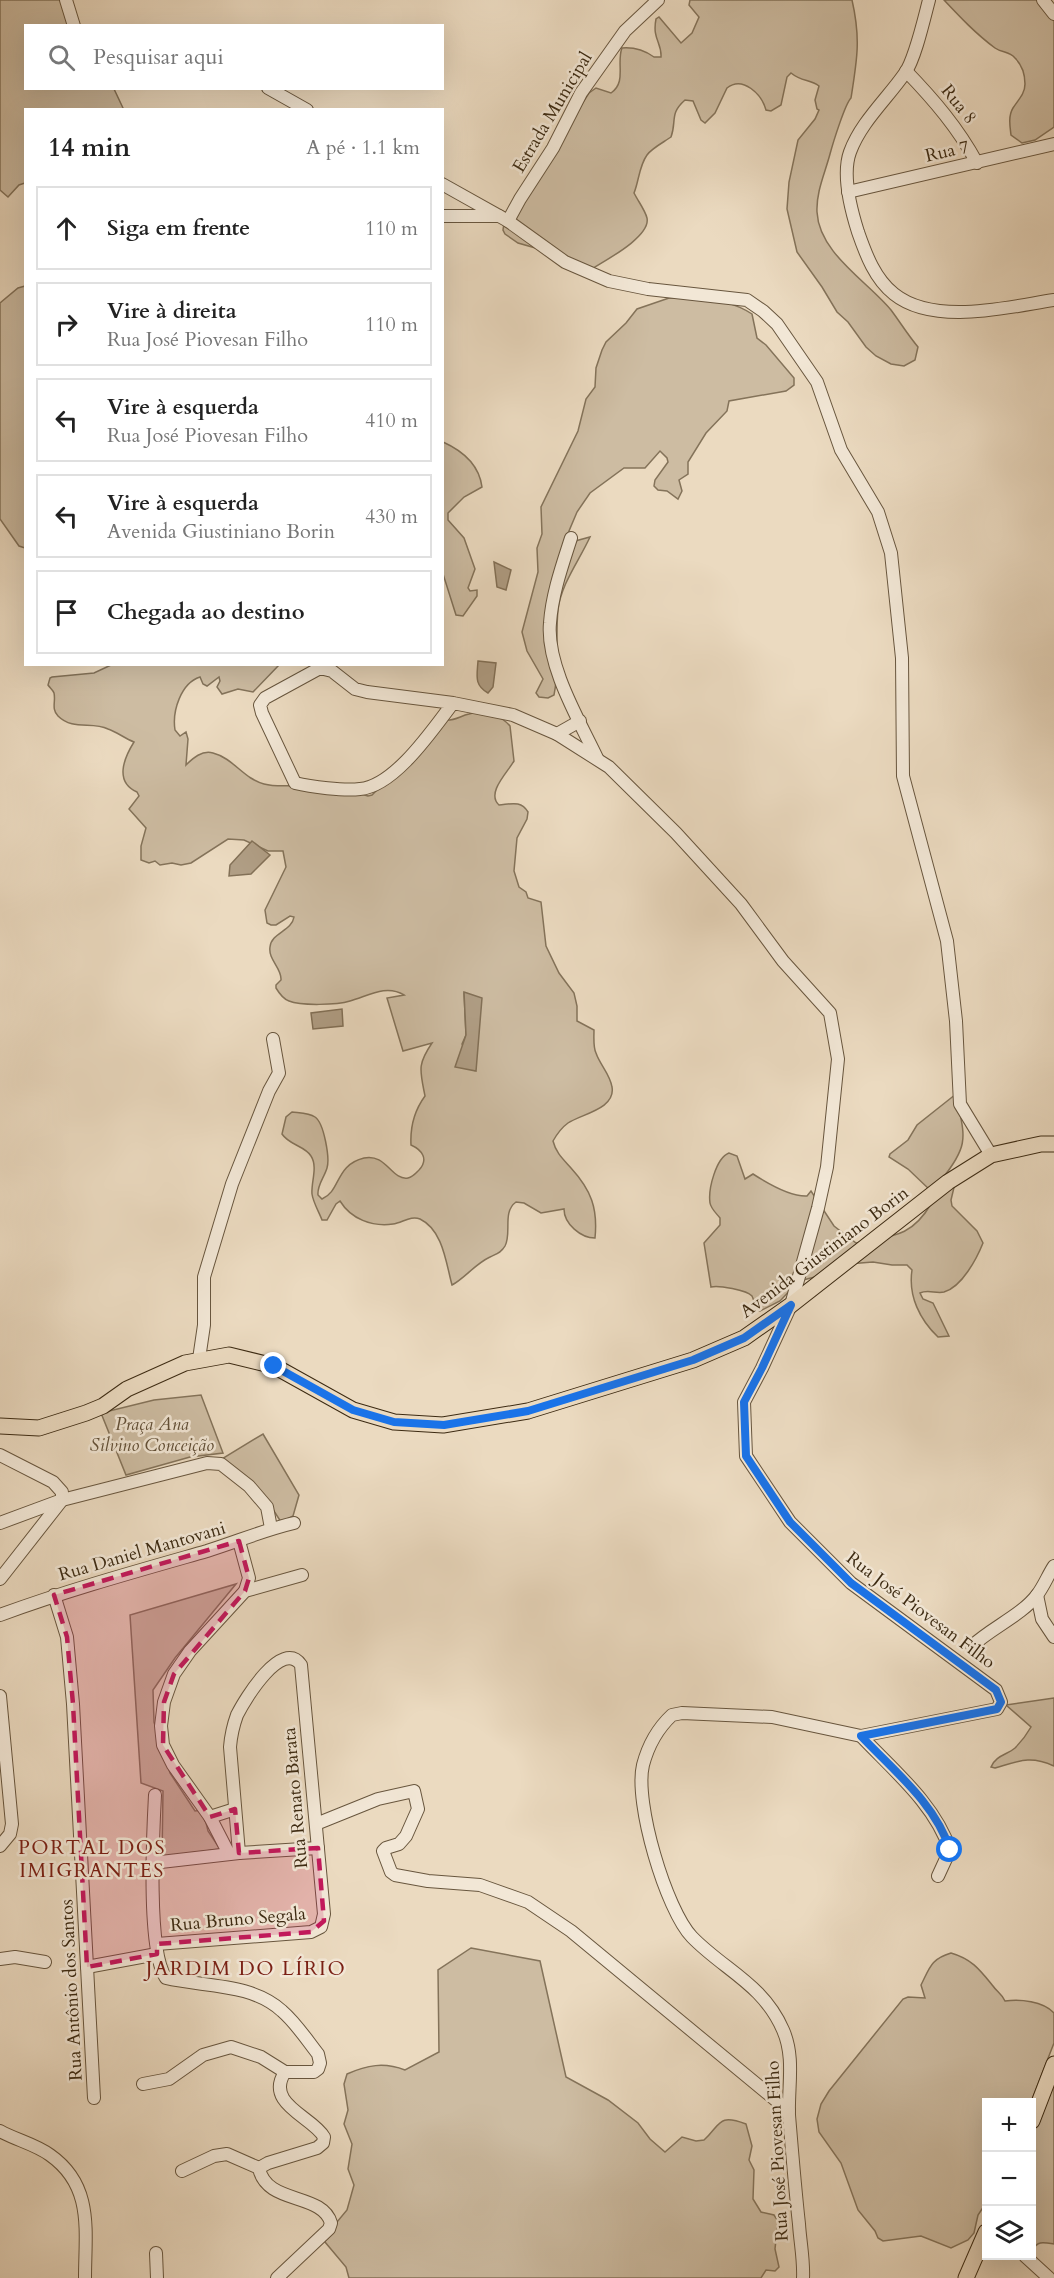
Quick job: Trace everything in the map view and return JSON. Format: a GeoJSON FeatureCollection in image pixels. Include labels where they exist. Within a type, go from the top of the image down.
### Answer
{"type":"FeatureCollection","features":[{"type":"Feature","properties":{"kind":"main road","name":"Avenida Giustiniano Borin"},"geometry":{"type":"LineString","coordinates":[[0,1426],[39,1428],[104,1406],[127,1389],[185,1363],[230,1355],[274,1366],[353,1410],[394,1422],[444,1425],[528,1411],[693,1360],[744,1338],[791,1305],[948,1182],[991,1155],[1041,1144],[1054,1144]]}},
{"type":"Feature","properties":{"kind":"main road"},"geometry":{"type":"LineString","coordinates":[[1036,2111],[1054,2064]]}},
{"type":"Feature","properties":{"kind":"main road"},"geometry":{"type":"LineString","coordinates":[[966,2278],[982,2243]]}},
{"type":"Feature","properties":{"kind":"street"},"geometry":{"type":"LineString","coordinates":[[66,0],[73,24]]}},
{"type":"Feature","properties":{"kind":"street","name":"Estrada Municipal"},"geometry":{"type":"LineString","coordinates":[[504,219],[520,199],[553,148],[581,93],[625,31],[657,0]]}},
{"type":"Feature","properties":{"kind":"street"},"geometry":{"type":"LineString","coordinates":[[929,0],[906,71],[867,122],[849,154],[848,192],[866,255],[877,276],[894,295],[938,312],[989,309],[1054,300]]}},
{"type":"Feature","properties":{"kind":"street"},"geometry":{"type":"LineString","coordinates":[[1043,0],[1054,14]]}},
{"type":"Feature","properties":{"kind":"street","name":"Rua 8"},"geometry":{"type":"LineString","coordinates":[[906,71],[956,128],[977,163]]}},
{"type":"Feature","properties":{"kind":"street"},"geometry":{"type":"LineString","coordinates":[[272,90],[303,108]]}},
{"type":"Feature","properties":{"kind":"street","name":"Rua 7"},"geometry":{"type":"LineString","coordinates":[[848,192],[1054,144]]}},
{"type":"Feature","properties":{"kind":"street"},"geometry":{"type":"LineString","coordinates":[[444,185],[504,219],[565,262],[609,281],[648,290],[747,300],[777,324],[817,382],[842,450],[878,512],[891,553],[902,658],[903,776],[947,941],[956,1021],[960,1104],[991,1155]]}},
{"type":"Feature","properties":{"kind":"street"},"geometry":{"type":"LineString","coordinates":[[446,215],[462,194]]}},
{"type":"Feature","properties":{"kind":"street"},"geometry":{"type":"LineString","coordinates":[[446,215],[504,219]]}},
{"type":"Feature","properties":{"kind":"street"},"geometry":{"type":"LineString","coordinates":[[571,538],[555,589],[549,626],[555,667],[597,759]]}},
{"type":"Feature","properties":{"kind":"street"},"geometry":{"type":"LineString","coordinates":[[453,703],[403,763],[382,780],[360,789],[295,783],[261,713],[260,705],[265,698],[320,668],[332,671],[355,689],[453,703],[513,715],[557,734],[609,766],[676,833],[741,904],[783,961],[830,1012],[838,1059],[827,1167],[791,1305]]}},
{"type":"Feature","properties":{"kind":"street"},"geometry":{"type":"LineString","coordinates":[[557,734],[580,721]]}},
{"type":"Feature","properties":{"kind":"street"},"geometry":{"type":"LineString","coordinates":[[199,1359],[204,1325],[204,1277],[232,1184],[269,1091],[279,1073],[273,1039]]}},
{"type":"Feature","properties":{"kind":"street","name":"Rua José Piovesan Filho"},"geometry":{"type":"LineString","coordinates":[[791,1305],[744,1402],[746,1456],[790,1522],[851,1583],[996,1690],[1001,1702],[997,1709],[861,1736],[772,1717],[682,1713],[672,1715],[652,1739],[642,1767],[642,1789],[647,1823],[660,1874],[675,1910],[691,1936],[768,2004],[783,2031],[790,2052],[789,2111],[803,2278]]}},
{"type":"Feature","properties":{"kind":"street"},"geometry":{"type":"LineString","coordinates":[[0,1455],[53,1482],[62,1492],[62,1500],[0,1579]]}},
{"type":"Feature","properties":{"kind":"street"},"geometry":{"type":"LineString","coordinates":[[0,1523],[62,1500],[207,1463],[221,1464],[249,1486],[267,1506],[271,1528]]}},
{"type":"Feature","properties":{"kind":"street","name":"Rua Daniel Mantovani"},"geometry":{"type":"LineString","coordinates":[[0,1614],[54,1595],[239,1541],[271,1528],[294,1524]]}},
{"type":"Feature","properties":{"kind":"street"},"geometry":{"type":"LineString","coordinates":[[234,1853],[173,1765],[163,1745],[161,1726],[164,1702],[174,1674],[190,1652],[245,1592],[249,1578],[239,1541]]}},
{"type":"Feature","properties":{"kind":"street"},"geometry":{"type":"LineString","coordinates":[[972,1646],[1037,1595],[1054,1566]]}},
{"type":"Feature","properties":{"kind":"street"},"geometry":{"type":"LineString","coordinates":[[245,1592],[302,1575]]}},
{"type":"Feature","properties":{"kind":"street","name":"Rua Antônio dos Santos"},"geometry":{"type":"LineString","coordinates":[[54,1595],[67,1636],[73,1704],[94,2098]]}},
{"type":"Feature","properties":{"kind":"street"},"geometry":{"type":"LineString","coordinates":[[1037,1595],[1042,1619],[1054,1636]]}},
{"type":"Feature","properties":{"kind":"street"},"geometry":{"type":"LineString","coordinates":[[1021,1609],[1042,1619]]}},
{"type":"Feature","properties":{"kind":"street","name":"Rua Renato Barata"},"geometry":{"type":"LineString","coordinates":[[235,1809],[230,1747],[231,1731],[238,1714],[248,1695],[275,1664],[285,1658],[298,1660],[301,1665],[324,1914],[321,1927]]}},
{"type":"Feature","properties":{"kind":"street"},"geometry":{"type":"LineString","coordinates":[[0,1696],[12,1824],[10,1834],[0,1846]]}},
{"type":"Feature","properties":{"kind":"street"},"geometry":{"type":"LineString","coordinates":[[861,1736],[929,1808],[950,1850],[938,1876]]}},
{"type":"Feature","properties":{"kind":"street"},"geometry":{"type":"LineString","coordinates":[[316,1824],[378,1799],[414,1791],[418,1809],[406,1836],[399,1844],[384,1849],[383,1853],[395,1875],[428,1881],[480,1885],[528,1902],[580,1938],[789,2111]]}},
{"type":"Feature","properties":{"kind":"street"},"geometry":{"type":"LineString","coordinates":[[143,2084],[169,2079],[203,2055],[231,2047],[261,2057],[285,2072],[308,2073],[318,2069],[320,2062],[318,2054],[282,2010],[251,1994],[216,1985],[166,1978],[160,1969],[152,1863],[155,1795]]}},
{"type":"Feature","properties":{"kind":"street"},"geometry":{"type":"LineString","coordinates":[[210,1817],[235,1809],[234,1853]]}},
{"type":"Feature","properties":{"kind":"street"},"geometry":{"type":"LineString","coordinates":[[152,1863],[234,1853],[318,1848]]}},
{"type":"Feature","properties":{"kind":"street","name":"Rua Bruno Segala"},"geometry":{"type":"LineString","coordinates":[[87,1967],[157,1949],[311,1932],[321,1927]]}},
{"type":"Feature","properties":{"kind":"street"},"geometry":{"type":"LineString","coordinates":[[0,1959],[15,1957],[45,1962]]}},
{"type":"Feature","properties":{"kind":"street"},"geometry":{"type":"LineString","coordinates":[[259,2168],[317,2148],[323,2143],[324,2137],[316,2126],[300,2117],[287,2104],[281,2090],[281,2078],[285,2072]]}},
{"type":"Feature","properties":{"kind":"street"},"geometry":{"type":"LineString","coordinates":[[0,2131],[51,2155],[69,2173],[81,2192],[85,2215],[85,2278]]}},
{"type":"Feature","properties":{"kind":"street"},"geometry":{"type":"LineString","coordinates":[[182,2170],[214,2156],[226,2154],[259,2168]]}},
{"type":"Feature","properties":{"kind":"street"},"geometry":{"type":"LineString","coordinates":[[259,2168],[267,2184],[279,2192],[324,2210],[330,2216],[332,2223],[277,2278]]}},
{"type":"Feature","properties":{"kind":"street"},"geometry":{"type":"LineString","coordinates":[[156,2253],[157,2278]]}},
{"type":"Feature","properties":{"kind":"street"},"geometry":{"type":"LineString","coordinates":[[1029,2260],[1049,2278]]}},
{"type":"Feature","properties":{"kind":"highlighted area"},"geometry":{"type":"Polygon","coordinates":[[[239,1541],[249,1578],[245,1591],[174,1674],[164,1702],[163,1745],[210,1817],[235,1809],[239,1853],[318,1848],[324,1921],[311,1932],[157,1944],[157,1954],[87,1967],[73,1704],[67,1637],[54,1595],[239,1541]]]}},
{"type":"Feature","properties":{"kind":"green space"},"geometry":{"type":"Polygon","coordinates":[[[0,0],[65,0],[76,24],[24,24],[24,90],[114,90],[123,108],[24,108],[24,183],[19,185],[8,197],[0,190],[0,0]]]}},
{"type":"Feature","properties":{"kind":"green space"},"geometry":{"type":"Polygon","coordinates":[[[690,0],[852,0],[857,49],[851,98],[839,124],[821,183],[817,212],[826,241],[846,266],[891,310],[918,347],[915,360],[904,366],[891,364],[876,356],[866,347],[848,322],[837,312],[797,252],[787,209],[789,182],[798,140],[815,119],[819,110],[815,100],[819,86],[791,73],[787,77],[781,105],[771,111],[766,110],[760,98],[751,88],[739,84],[727,88],[715,113],[705,123],[701,120],[693,101],[685,100],[675,114],[671,137],[649,152],[644,159],[634,193],[647,218],[642,233],[625,248],[590,270],[546,251],[518,243],[505,234],[504,223],[589,93],[596,88],[611,93],[616,89],[620,78],[622,48],[635,49],[654,57],[661,57],[655,31],[656,19],[659,17],[681,43],[692,33],[699,17],[689,5],[690,0]]]}},
{"type":"Feature","properties":{"kind":"green space"},"geometry":{"type":"Polygon","coordinates":[[[944,0],[1039,0],[1054,19],[1054,127],[1035,140],[1022,143],[1011,135],[1010,114],[1025,88],[1021,67],[1013,56],[998,50],[981,37],[944,0]]]}},
{"type":"Feature","properties":{"kind":"green space"},"geometry":{"type":"Polygon","coordinates":[[[24,286],[24,548],[19,546],[0,519],[0,303],[18,288],[24,286]]]}},
{"type":"Feature","properties":{"kind":"green space"},"geometry":{"type":"Polygon","coordinates":[[[694,297],[731,304],[752,314],[757,338],[766,345],[794,378],[794,385],[786,391],[729,401],[727,411],[706,433],[688,462],[688,474],[679,480],[682,491],[678,499],[654,486],[655,480],[668,462],[660,451],[645,468],[624,468],[590,493],[577,512],[569,531],[568,543],[590,537],[560,600],[554,695],[548,698],[539,697],[536,693],[543,679],[527,651],[522,632],[538,572],[537,548],[542,534],[541,507],[578,431],[586,399],[595,387],[596,368],[606,342],[637,309],[669,298],[694,297]]]}},
{"type":"Feature","properties":{"kind":"green space"},"geometry":{"type":"Polygon","coordinates":[[[444,443],[469,459],[474,465],[482,487],[464,497],[448,513],[448,520],[464,538],[475,569],[468,588],[470,591],[477,590],[477,596],[463,616],[456,615],[444,577],[444,443]]]}},
{"type":"Feature","properties":{"kind":"green space"},"geometry":{"type":"Polygon","coordinates":[[[109,666],[278,666],[253,692],[238,689],[222,694],[217,687],[219,677],[207,686],[203,684],[200,677],[193,680],[179,699],[174,723],[175,730],[180,736],[186,732],[188,739],[186,765],[195,757],[209,752],[227,759],[250,778],[271,785],[324,785],[368,796],[372,795],[445,720],[474,713],[485,713],[502,719],[510,726],[514,761],[499,783],[495,795],[499,805],[519,804],[528,812],[527,819],[517,838],[514,871],[519,887],[526,892],[528,898],[541,902],[546,946],[559,973],[574,993],[577,1021],[594,1030],[595,1051],[612,1087],[609,1101],[568,1123],[553,1141],[558,1152],[584,1184],[592,1200],[596,1227],[595,1238],[584,1236],[574,1229],[567,1220],[564,1209],[541,1213],[524,1203],[516,1202],[509,1211],[508,1235],[503,1248],[452,1285],[439,1239],[428,1224],[420,1219],[413,1218],[385,1225],[370,1223],[350,1213],[340,1201],[327,1220],[322,1220],[312,1194],[313,1160],[305,1150],[282,1134],[286,1117],[292,1112],[310,1115],[315,1117],[321,1126],[328,1157],[327,1168],[318,1191],[322,1199],[332,1190],[348,1166],[364,1158],[378,1159],[402,1178],[411,1177],[424,1162],[421,1152],[411,1145],[411,1131],[415,1113],[425,1096],[421,1068],[432,1043],[403,1051],[387,998],[404,995],[397,992],[377,992],[350,1001],[319,1004],[295,1003],[280,994],[276,985],[281,980],[281,976],[271,956],[270,947],[274,938],[290,926],[294,917],[290,916],[276,925],[271,925],[267,923],[265,910],[286,867],[283,851],[268,851],[244,840],[228,839],[191,863],[160,865],[155,861],[149,863],[141,860],[141,846],[146,828],[129,809],[139,796],[125,782],[123,776],[124,762],[134,742],[102,727],[76,725],[64,721],[56,713],[54,693],[48,685],[52,677],[94,673],[109,666]],[[464,993],[466,1035],[462,1044],[475,1071],[464,993]]]}},
{"type":"Feature","properties":{"kind":"green space"},"geometry":{"type":"Polygon","coordinates":[[[956,1094],[963,1139],[958,1156],[942,1179],[956,1179],[951,1200],[952,1206],[977,1231],[983,1243],[973,1264],[951,1289],[944,1292],[920,1293],[923,1299],[933,1303],[949,1336],[938,1337],[921,1315],[912,1289],[912,1270],[907,1265],[873,1262],[848,1264],[831,1273],[799,1281],[780,1301],[760,1311],[757,1310],[749,1294],[732,1288],[711,1287],[704,1243],[720,1225],[720,1218],[710,1203],[710,1197],[714,1175],[724,1156],[729,1153],[737,1156],[745,1179],[753,1174],[779,1189],[800,1196],[807,1196],[811,1191],[834,1226],[856,1243],[890,1237],[916,1223],[931,1204],[930,1190],[908,1169],[889,1157],[890,1154],[908,1140],[917,1125],[956,1094]]]}},
{"type":"Feature","properties":{"kind":"green space","name":"Praça Ana Silvino Conceição"},"geometry":{"type":"Polygon","coordinates":[[[201,1395],[223,1453],[190,1457],[126,1475],[101,1413],[154,1400],[201,1395]]]}},
{"type":"Feature","properties":{"kind":"green space"},"geometry":{"type":"Polygon","coordinates":[[[263,1434],[299,1495],[293,1516],[281,1522],[267,1500],[220,1460],[263,1434]]]}},
{"type":"Feature","properties":{"kind":"green space"},"geometry":{"type":"Polygon","coordinates":[[[236,1584],[175,1658],[153,1690],[154,1722],[170,1773],[195,1811],[203,1810],[208,1831],[220,1849],[162,1857],[163,1791],[141,1783],[130,1615],[236,1584]]]}},
{"type":"Feature","properties":{"kind":"green space"},"geometry":{"type":"Polygon","coordinates":[[[1054,1698],[1054,1766],[1031,1760],[991,1767],[999,1758],[1015,1748],[1031,1727],[1006,1705],[1054,1698]]]}},
{"type":"Feature","properties":{"kind":"green space"},"geometry":{"type":"Polygon","coordinates":[[[471,1948],[540,1961],[566,2077],[608,2100],[638,2123],[650,2139],[665,2152],[682,2137],[696,2141],[704,2140],[724,2120],[746,2124],[752,2146],[749,2160],[754,2170],[753,2199],[761,2212],[774,2215],[778,2221],[775,2249],[779,2267],[775,2271],[766,2270],[761,2278],[349,2278],[346,2267],[325,2242],[327,2234],[347,2210],[354,2185],[348,2169],[352,2144],[344,2124],[348,2110],[344,2084],[347,2074],[376,2066],[390,2066],[405,2070],[439,2052],[438,1970],[471,1948]]]}},
{"type":"Feature","properties":{"kind":"green space"},"geometry":{"type":"Polygon","coordinates":[[[951,1953],[965,1958],[984,1975],[1005,2001],[1031,2002],[1044,2006],[1054,2013],[1054,2043],[1033,2098],[982,2098],[982,2209],[978,2215],[974,2233],[968,2240],[951,2248],[921,2236],[883,2241],[878,2238],[858,2210],[841,2163],[819,2132],[817,2119],[821,2104],[829,2091],[903,1999],[925,1998],[921,1985],[929,1969],[939,1958],[951,1953]]]}},
{"type":"Feature","properties":{"kind":"green space"},"geometry":{"type":"Polygon","coordinates":[[[1054,2081],[1054,2244],[1036,2245],[1036,2115],[1054,2081]]]}},
{"type":"Feature","properties":{"kind":"shaded area"},"geometry":{"type":"Polygon","coordinates":[[[494,562],[511,570],[506,590],[497,587],[494,562]]]}},
{"type":"Feature","properties":{"kind":"shaded area"},"geometry":{"type":"Polygon","coordinates":[[[478,661],[496,663],[493,687],[488,693],[478,683],[478,661]]]}},
{"type":"Feature","properties":{"kind":"shaded area"},"geometry":{"type":"Polygon","coordinates":[[[252,841],[270,855],[251,874],[229,876],[230,865],[252,841]]]}},
{"type":"Feature","properties":{"kind":"shaded area"},"geometry":{"type":"Polygon","coordinates":[[[464,992],[482,998],[476,1071],[455,1067],[466,1035],[464,992]]]}},
{"type":"Feature","properties":{"kind":"shaded area"},"geometry":{"type":"Polygon","coordinates":[[[342,1009],[343,1026],[313,1029],[311,1013],[342,1009]]]}},
{"type":"Feature","properties":{"kind":"district","name":"PORTAL DOS IMIGRANTES"},"geometry":{"type":"Point","coordinates":[92,1858]}},
{"type":"Feature","properties":{"kind":"district","name":"JARDIM DO LÍRIO"},"geometry":{"type":"Point","coordinates":[246,1968]}},
{"type":"Feature","properties":{"kind":"route"},"geometry":{"type":"LineString","coordinates":[[274,1366],[353,1410],[394,1422],[444,1425],[528,1411],[693,1360],[744,1338],[791,1305],[744,1402],[746,1456],[790,1522],[851,1583],[996,1690],[1001,1702],[997,1709],[861,1736],[929,1808],[950,1850]]}}]}
